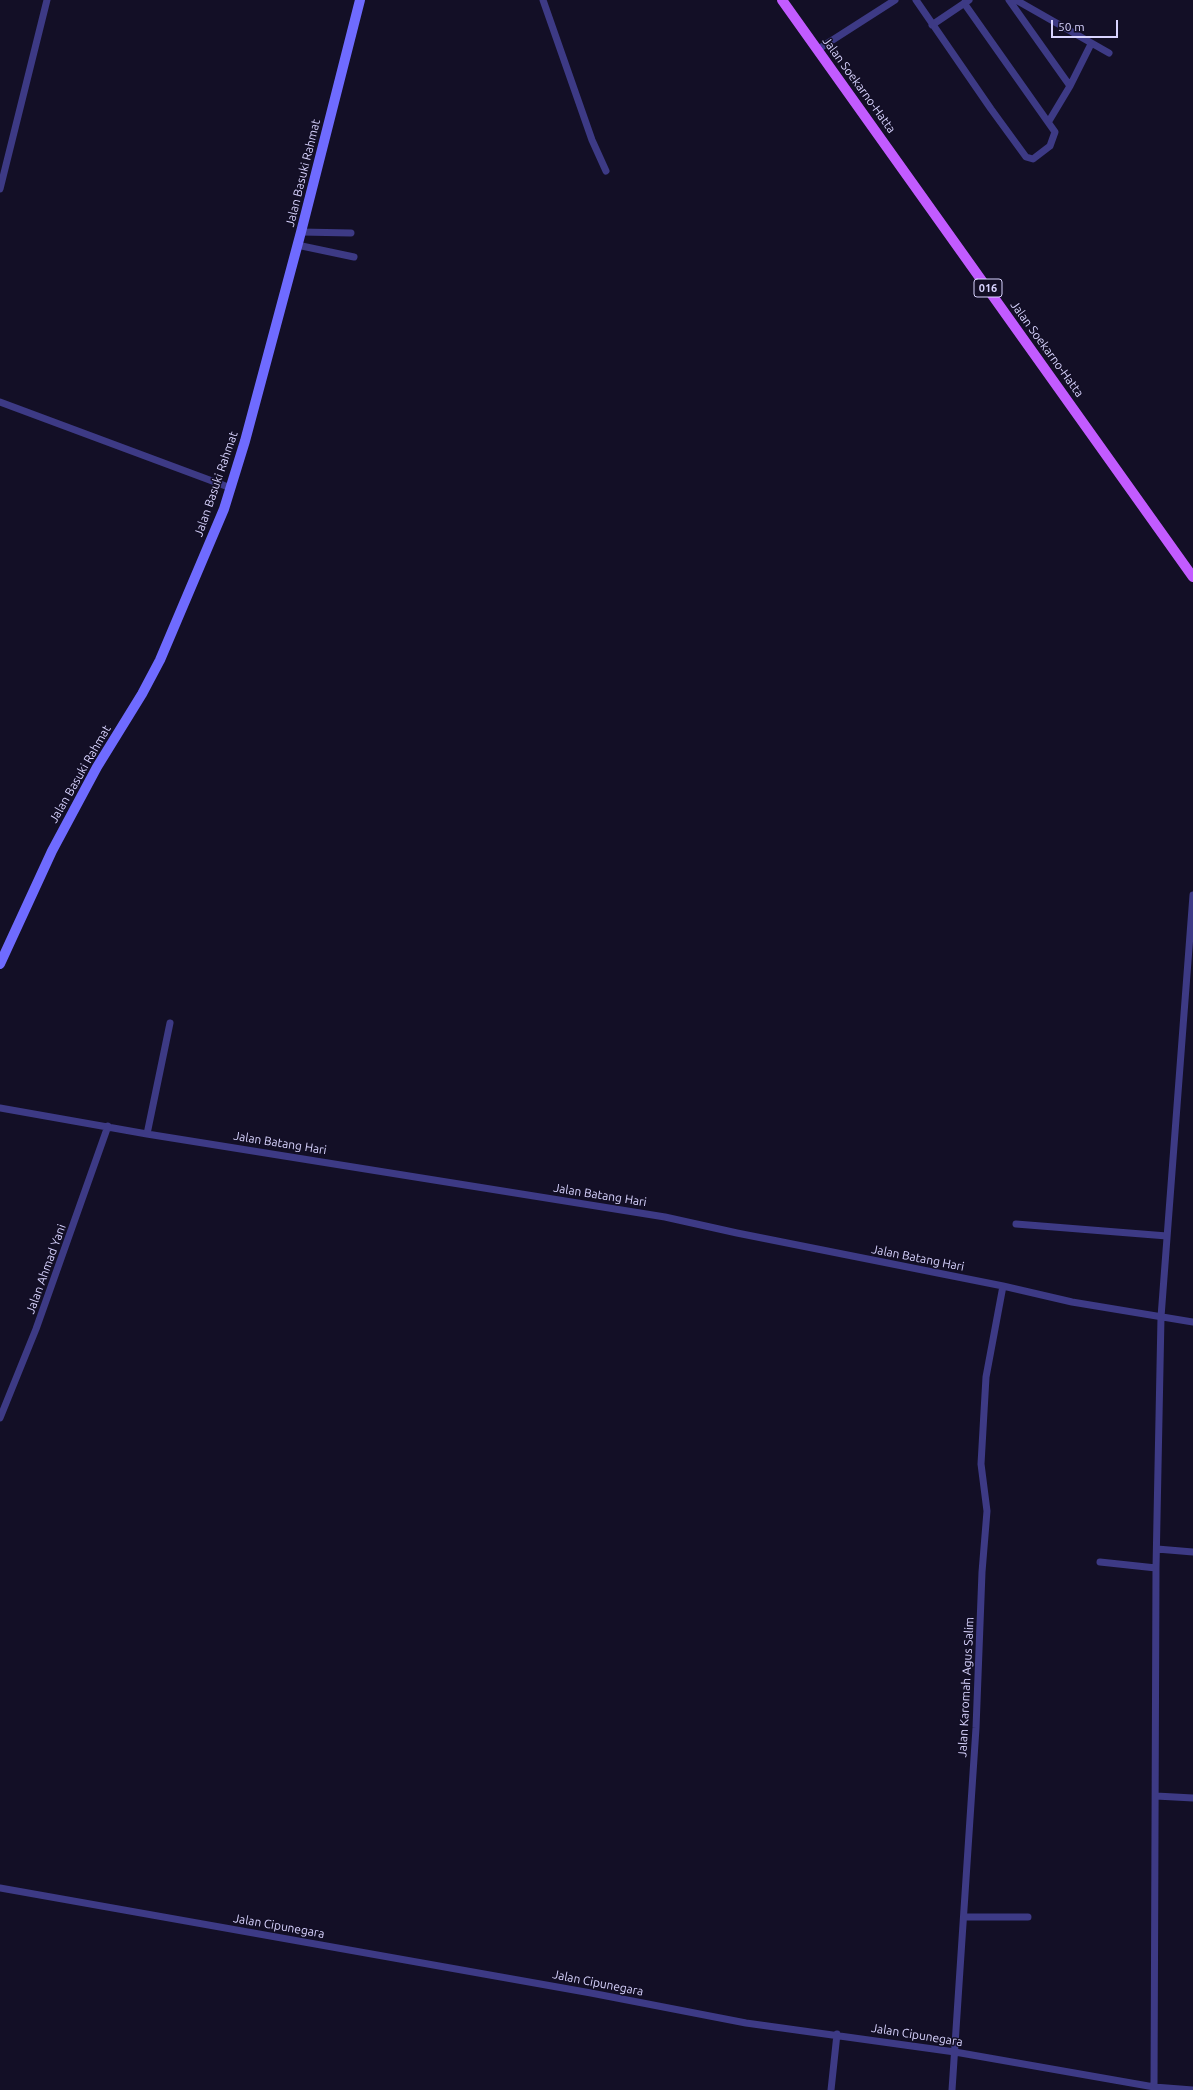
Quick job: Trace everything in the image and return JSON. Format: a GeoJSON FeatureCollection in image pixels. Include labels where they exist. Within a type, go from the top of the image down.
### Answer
{"type":"FeatureCollection","features":[{"type":"Feature","properties":{"kind":"main road","name":"Jalan Basuki Rahmat"},"geometry":{"type":"LineString","coordinates":[[0,964],[52,851],[70,816],[160,660],[205,556],[231,488],[301,232],[360,0]]}},
{"type":"Feature","properties":{"kind":"main road","name":"Jalan Soekarno-Hatta"},"geometry":{"type":"LineString","coordinates":[[782,0],[1193,577]]}},
{"type":"Feature","properties":{"kind":"street"},"geometry":{"type":"LineString","coordinates":[[0,189],[47,0]]}},
{"type":"Feature","properties":{"kind":"street"},"geometry":{"type":"LineString","coordinates":[[543,0],[592,140],[606,171]]}},
{"type":"Feature","properties":{"kind":"street"},"geometry":{"type":"LineString","coordinates":[[817,50],[895,0]]}},
{"type":"Feature","properties":{"kind":"street"},"geometry":{"type":"LineString","coordinates":[[916,0],[932,25],[1026,157],[1033,158],[1052,143],[1055,132],[1049,121],[967,2],[932,25]]}},
{"type":"Feature","properties":{"kind":"street"},"geometry":{"type":"LineString","coordinates":[[1009,0],[1070,86]]}},
{"type":"Feature","properties":{"kind":"street"},"geometry":{"type":"LineString","coordinates":[[1016,0],[1109,53]]}},
{"type":"Feature","properties":{"kind":"street"},"geometry":{"type":"LineString","coordinates":[[1049,121],[1070,86],[1092,44]]}},
{"type":"Feature","properties":{"kind":"street"},"geometry":{"type":"LineString","coordinates":[[301,232],[351,233]]}},
{"type":"Feature","properties":{"kind":"street"},"geometry":{"type":"LineString","coordinates":[[297,245],[354,257]]}},
{"type":"Feature","properties":{"kind":"street"},"geometry":{"type":"LineString","coordinates":[[0,402],[231,488]]}},
{"type":"Feature","properties":{"kind":"street"},"geometry":{"type":"LineString","coordinates":[[1154,2089],[1156,1568],[1161,1317],[1193,895]]}},
{"type":"Feature","properties":{"kind":"street"},"geometry":{"type":"LineString","coordinates":[[147,1134],[170,1023]]}},
{"type":"Feature","properties":{"kind":"street","name":"Jalan Batang Hari"},"geometry":{"type":"LineString","coordinates":[[0,1108],[147,1134],[665,1217],[744,1235],[1003,1286],[1072,1302],[1193,1322]]}},
{"type":"Feature","properties":{"kind":"street","name":"Jalan Ahmad Yani"},"geometry":{"type":"LineString","coordinates":[[0,1418],[36,1329],[108,1126]]}},
{"type":"Feature","properties":{"kind":"street"},"geometry":{"type":"LineString","coordinates":[[1016,1224],[1167,1236]]}},
{"type":"Feature","properties":{"kind":"street","name":"Jalan Karomah Agus Salim"},"geometry":{"type":"LineString","coordinates":[[952,2090],[976,1728],[982,1572],[987,1511],[980,1464],[986,1377],[1003,1286]]}},
{"type":"Feature","properties":{"kind":"street"},"geometry":{"type":"LineString","coordinates":[[1157,1548],[1193,1552]]}},
{"type":"Feature","properties":{"kind":"street"},"geometry":{"type":"LineString","coordinates":[[1100,1562],[1156,1568]]}},
{"type":"Feature","properties":{"kind":"street"},"geometry":{"type":"LineString","coordinates":[[1156,1796],[1193,1798]]}},
{"type":"Feature","properties":{"kind":"street","name":"Jalan Cipunegara"},"geometry":{"type":"LineString","coordinates":[[0,1888],[584,1992],[746,2023],[837,2034],[955,2052],[1154,2089],[1193,2090]]}},
{"type":"Feature","properties":{"kind":"street"},"geometry":{"type":"LineString","coordinates":[[964,1918],[1028,1917]]}},
{"type":"Feature","properties":{"kind":"street"},"geometry":{"type":"LineString","coordinates":[[831,2090],[837,2034]]}}]}
